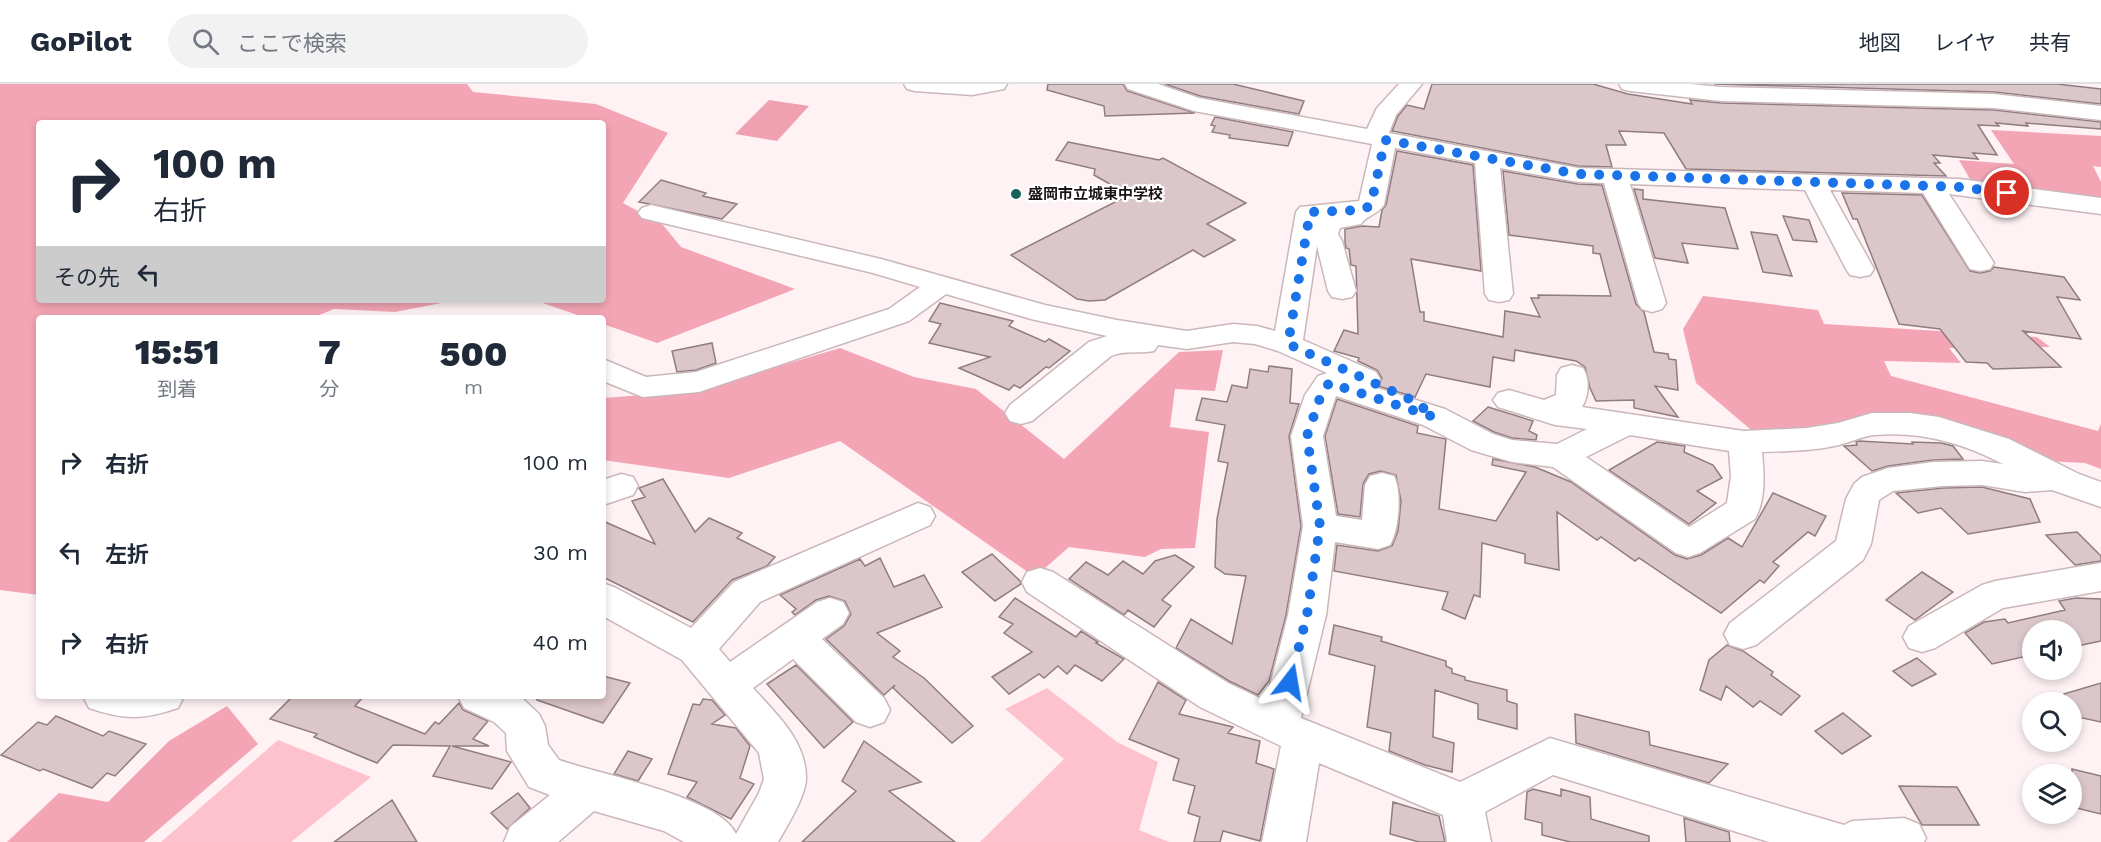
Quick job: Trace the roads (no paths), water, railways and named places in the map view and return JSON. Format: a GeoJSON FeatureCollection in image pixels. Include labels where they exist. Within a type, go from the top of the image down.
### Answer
{"type":"FeatureCollection","features":[{"type":"Feature","properties":{"kind":"street"},"geometry":{"type":"LineString","coordinates":[[915,84],[972,88],[996,84]]}},
{"type":"Feature","properties":{"kind":"street"},"geometry":{"type":"LineString","coordinates":[[1136,84],[1194,104],[1568,173],[1615,177],[1960,187],[2101,206]]}},
{"type":"Feature","properties":{"kind":"street"},"geometry":{"type":"LineString","coordinates":[[1194,104],[1214,84]]}},
{"type":"Feature","properties":{"kind":"street"},"geometry":{"type":"LineString","coordinates":[[1288,344],[1310,212],[1363,210],[1371,205],[1386,113],[1411,84]]}},
{"type":"Feature","properties":{"kind":"street"},"geometry":{"type":"LineString","coordinates":[[1630,84],[1721,94],[1994,101],[2101,113]]}},
{"type":"Feature","properties":{"kind":"street"},"geometry":{"type":"LineString","coordinates":[[1487,159],[1499,294]]}},
{"type":"Feature","properties":{"kind":"street"},"geometry":{"type":"LineString","coordinates":[[1615,177],[1652,303]]}},
{"type":"Feature","properties":{"kind":"street"},"geometry":{"type":"LineString","coordinates":[[1813,182],[1860,269]]}},
{"type":"Feature","properties":{"kind":"street"},"geometry":{"type":"LineString","coordinates":[[1931,186],[1980,263]]}},
{"type":"Feature","properties":{"kind":"street"},"geometry":{"type":"LineString","coordinates":[[1342,291],[1329,241],[1324,234],[1328,222],[1352,219],[1354,210]]}},
{"type":"Feature","properties":{"kind":"street"},"geometry":{"type":"LineString","coordinates":[[651,213],[870,264],[1041,313],[1117,329],[1187,340]]}},
{"type":"Feature","properties":{"kind":"street"},"geometry":{"type":"LineString","coordinates":[[606,370],[643,387],[699,382],[899,315],[942,284]]}},
{"type":"Feature","properties":{"kind":"street"},"geometry":{"type":"LineString","coordinates":[[1021,413],[1100,349],[1115,344],[1178,344],[1187,340],[1233,333],[1257,335],[1288,344],[1416,402],[1434,417]]}},
{"type":"Feature","properties":{"kind":"street"},"geometry":{"type":"LineString","coordinates":[[1547,411],[1571,400],[1572,375]]}},
{"type":"Feature","properties":{"kind":"street"},"geometry":{"type":"LineString","coordinates":[[1284,842],[1291,732],[1320,526],[1307,436],[1321,395],[1329,383],[1434,417],[1482,442],[1512,451],[1561,456],[1688,544],[1743,510],[1748,476],[1744,442]]}},
{"type":"Feature","properties":{"kind":"street"},"geometry":{"type":"LineString","coordinates":[[1509,400],[1547,411],[1744,442],[1807,439],[1839,434],[1872,424],[1910,424],[1971,437],[2101,495]]}},
{"type":"Feature","properties":{"kind":"street"},"geometry":{"type":"LineString","coordinates":[[1561,456],[1626,423]]}},
{"type":"Feature","properties":{"kind":"street"},"geometry":{"type":"LineString","coordinates":[[1743,634],[1850,550],[1854,543],[1857,521],[1866,493],[1881,480],[1936,472],[1984,473],[2036,482],[2055,476]]}},
{"type":"Feature","properties":{"kind":"street"},"geometry":{"type":"LineString","coordinates":[[1320,526],[1378,536],[1382,485]]}},
{"type":"Feature","properties":{"kind":"street"},"geometry":{"type":"LineString","coordinates":[[696,649],[747,592],[918,516]]}},
{"type":"Feature","properties":{"kind":"street"},"geometry":{"type":"LineString","coordinates":[[1922,637],[1995,595],[2101,577]]}},
{"type":"Feature","properties":{"kind":"street"},"geometry":{"type":"LineString","coordinates":[[1040,582],[1214,695],[1291,732],[1465,823],[1550,756],[1836,842]]}},
{"type":"Feature","properties":{"kind":"street"},"geometry":{"type":"LineString","coordinates":[[606,600],[696,649],[778,746],[785,779],[778,800],[755,842]]}},
{"type":"Feature","properties":{"kind":"street"},"geometry":{"type":"LineString","coordinates":[[727,685],[830,613]]}},
{"type":"Feature","properties":{"kind":"street"},"geometry":{"type":"LineString","coordinates":[[795,637],[870,710]]}},
{"type":"Feature","properties":{"kind":"street"},"geometry":{"type":"LineString","coordinates":[[116,699],[130,702],[157,699]]}},
{"type":"Feature","properties":{"kind":"street"},"geometry":{"type":"LineString","coordinates":[[484,699],[508,710],[525,726],[528,751],[544,774],[588,790],[674,814],[702,829],[718,842]]}},
{"type":"Feature","properties":{"kind":"street"},"geometry":{"type":"LineString","coordinates":[[526,842],[588,790]]}},
{"type":"Feature","properties":{"kind":"street"},"geometry":{"type":"LineString","coordinates":[[1852,842],[1904,838]]}},
{"type":"Feature","properties":{"kind":"place","name":"盛岡市立城東中学校"},"geometry":{"type":"Point","coordinates":[1016,194]}}]}
